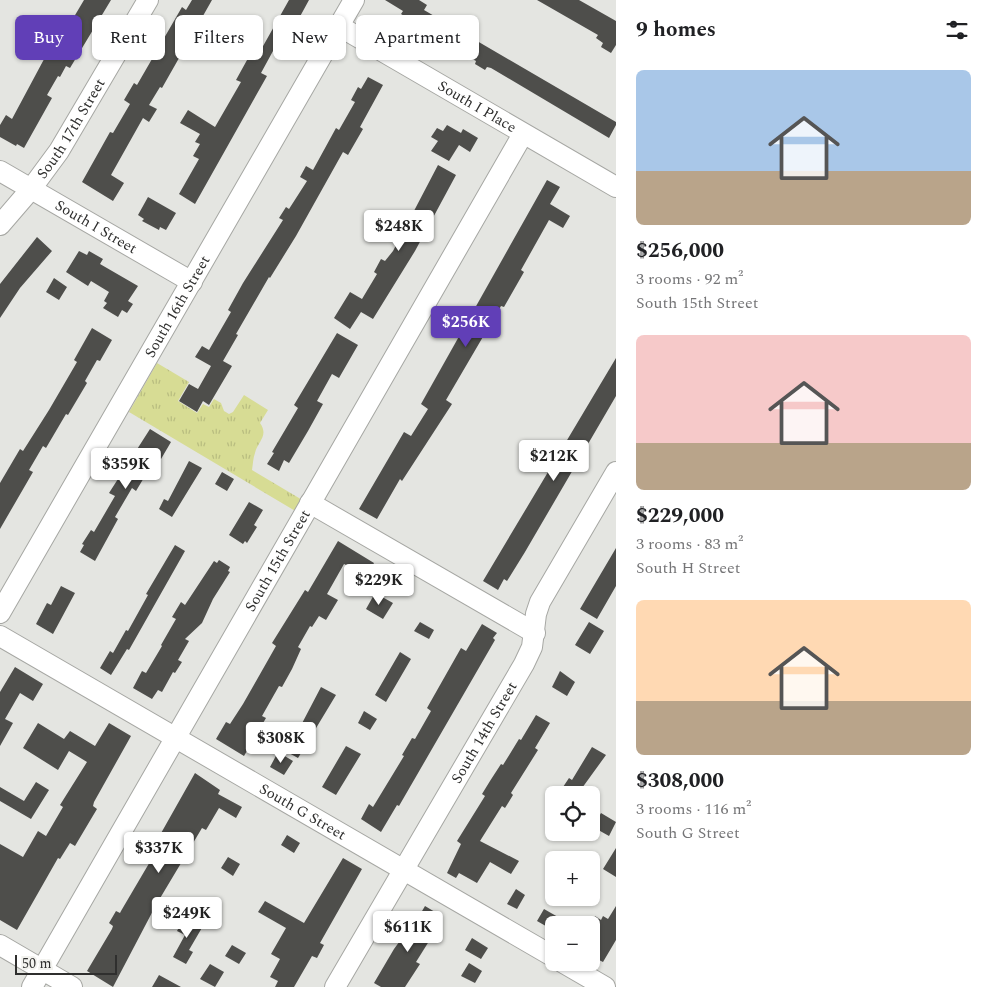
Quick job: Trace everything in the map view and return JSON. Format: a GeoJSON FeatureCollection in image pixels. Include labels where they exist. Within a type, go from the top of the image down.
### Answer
{"type":"FeatureCollection","features":[{"type":"Feature","properties":{"kind":"street","name":"South 17th Street"},"geometry":{"type":"LineString","coordinates":[[0,225],[31,189],[59,151],[148,0]]}},
{"type":"Feature","properties":{"kind":"street","name":"South 16th Street"},"geometry":{"type":"LineString","coordinates":[[345,15],[354,0]]}},
{"type":"Feature","properties":{"kind":"street","name":"South I Place"},"geometry":{"type":"LineString","coordinates":[[346,30],[616,187]]}},
{"type":"Feature","properties":{"kind":"street","name":"South 16th Street"},"geometry":{"type":"LineString","coordinates":[[0,613],[319,60]]}},
{"type":"Feature","properties":{"kind":"street","name":"South 15th Street"},"geometry":{"type":"LineString","coordinates":[[32,987],[523,134]]}},
{"type":"Feature","properties":{"kind":"street","name":"South I Street"},"geometry":{"type":"LineString","coordinates":[[0,171],[192,282]]}},
{"type":"Feature","properties":{"kind":"street","name":"South 14th Street"},"geometry":{"type":"LineString","coordinates":[[335,987],[524,664],[532,647],[536,614],[540,602],[616,472]]}},
{"type":"Feature","properties":{"kind":"street"},"geometry":{"type":"LineString","coordinates":[[310,503],[534,633]]}},
{"type":"Feature","properties":{"kind":"street","name":"South G Street"},"geometry":{"type":"LineString","coordinates":[[0,636],[545,953]]}},
{"type":"Feature","properties":{"kind":"street"},"geometry":{"type":"LineString","coordinates":[[0,945],[72,987]]}},
{"type":"Feature","properties":{"kind":"street"},"geometry":{"type":"LineString","coordinates":[[577,971],[605,987]]}},
{"type":"Feature","properties":{"kind":"green space"},"geometry":{"type":"Polygon","coordinates":[[[157,363],[189,382],[178,401],[197,413],[203,404],[209,407],[214,399],[221,403],[224,411],[229,414],[233,412],[244,395],[268,410],[260,423],[263,435],[254,455],[252,470],[304,501],[297,512],[129,412],[157,363]]]}},
{"type":"Feature","properties":{"kind":"building"},"geometry":{"type":"Polygon","coordinates":[[[84,0],[111,0],[102,15],[92,15],[92,32],[82,48],[82,15],[75,15],[84,0]]]}},
{"type":"Feature","properties":{"kind":"building"},"geometry":{"type":"Polygon","coordinates":[[[192,0],[212,0],[203,15],[177,15],[182,7],[186,10],[192,0]]]}},
{"type":"Feature","properties":{"kind":"building"},"geometry":{"type":"Polygon","coordinates":[[[289,0],[309,0],[301,15],[281,15],[289,0]]]}},
{"type":"Feature","properties":{"kind":"building"},"geometry":{"type":"Polygon","coordinates":[[[385,0],[419,0],[427,5],[424,10],[433,15],[403,15],[401,14],[403,11],[385,0]]]}},
{"type":"Feature","properties":{"kind":"building"},"geometry":{"type":"Polygon","coordinates":[[[537,0],[579,0],[616,21],[616,45],[611,53],[601,47],[603,43],[596,38],[598,35],[537,0]]]}},
{"type":"Feature","properties":{"kind":"building"},"geometry":{"type":"Polygon","coordinates":[[[175,19],[175,60],[178,60],[162,88],[160,87],[149,105],[157,109],[149,122],[143,118],[111,175],[124,183],[113,201],[82,182],[110,132],[113,133],[130,104],[124,100],[134,83],[137,85],[151,60],[165,60],[165,36],[175,19]]]}},
{"type":"Feature","properties":{"kind":"building"},"geometry":{"type":"Polygon","coordinates":[[[273,28],[273,51],[261,73],[267,76],[195,204],[179,194],[199,159],[193,156],[200,144],[195,142],[200,134],[180,123],[188,110],[215,127],[241,82],[236,80],[247,60],[263,60],[263,46],[273,28]]]}},
{"type":"Feature","properties":{"kind":"building"},"geometry":{"type":"Polygon","coordinates":[[[479,42],[616,122],[616,125],[609,138],[491,68],[487,67],[485,70],[475,64],[476,61],[474,60],[479,60],[479,42]]]}},
{"type":"Feature","properties":{"kind":"building"},"geometry":{"type":"Polygon","coordinates":[[[44,60],[75,60],[70,68],[66,66],[60,77],[58,76],[47,95],[52,98],[24,148],[17,144],[16,146],[0,137],[0,125],[6,115],[12,119],[44,60]]]}},
{"type":"Feature","properties":{"kind":"building"},"geometry":{"type":"Polygon","coordinates":[[[368,77],[383,85],[360,127],[363,129],[348,155],[343,152],[296,236],[269,277],[236,334],[238,335],[223,361],[232,366],[209,405],[203,401],[197,412],[179,401],[189,384],[198,389],[211,366],[195,357],[202,346],[209,350],[231,312],[228,310],[243,283],[283,220],[279,218],[286,207],[289,209],[307,181],[300,177],[306,166],[313,170],[336,128],[339,130],[355,102],[351,100],[358,87],[361,89],[368,77]]]}},
{"type":"Feature","properties":{"kind":"building"},"geometry":{"type":"Polygon","coordinates":[[[447,125],[461,133],[463,129],[478,138],[470,152],[459,145],[449,161],[431,151],[438,141],[431,137],[437,128],[443,131],[447,125]]]}},
{"type":"Feature","properties":{"kind":"building"},"geometry":{"type":"Polygon","coordinates":[[[438,165],[456,175],[415,251],[373,319],[361,312],[350,329],[334,318],[350,292],[362,299],[377,274],[374,272],[381,259],[385,261],[393,251],[438,165]]]}},
{"type":"Feature","properties":{"kind":"building"},"geometry":{"type":"Polygon","coordinates":[[[547,180],[560,187],[550,204],[570,216],[563,228],[549,220],[521,270],[524,272],[504,307],[501,306],[446,400],[452,404],[402,481],[400,479],[377,519],[359,509],[404,432],[411,436],[428,409],[421,404],[547,180]]]}},
{"type":"Feature","properties":{"kind":"building"},"geometry":{"type":"Polygon","coordinates":[[[148,197],[176,213],[166,230],[160,227],[159,230],[142,221],[144,219],[138,215],[148,197]]]}},
{"type":"Feature","properties":{"kind":"building"},"geometry":{"type":"Polygon","coordinates":[[[37,237],[52,251],[20,288],[0,318],[0,284],[37,237]]]}},
{"type":"Feature","properties":{"kind":"building"},"geometry":{"type":"Polygon","coordinates":[[[79,251],[87,255],[89,251],[103,259],[100,264],[138,286],[128,301],[133,304],[127,313],[122,310],[118,317],[103,308],[107,303],[104,301],[109,292],[91,281],[88,286],[66,272],[79,251]]]}},
{"type":"Feature","properties":{"kind":"building"},"geometry":{"type":"Polygon","coordinates":[[[54,278],[67,287],[59,300],[46,292],[54,278]]]}},
{"type":"Feature","properties":{"kind":"building"},"geometry":{"type":"Polygon","coordinates":[[[92,328],[112,340],[100,361],[97,360],[85,381],[87,383],[68,415],[66,414],[46,448],[43,446],[29,470],[33,472],[0,529],[0,483],[20,449],[23,451],[49,410],[77,362],[74,360],[92,328]]]}},
{"type":"Feature","properties":{"kind":"building"},"geometry":{"type":"Polygon","coordinates":[[[337,333],[358,345],[339,378],[332,374],[317,401],[323,404],[289,463],[284,460],[279,471],[267,464],[274,453],[272,452],[298,408],[294,405],[337,333]]]}},
{"type":"Feature","properties":{"kind":"building"},"geometry":{"type":"Polygon","coordinates":[[[616,358],[616,396],[525,552],[507,581],[504,579],[498,590],[483,581],[616,358]]]}},
{"type":"Feature","properties":{"kind":"building"},"geometry":{"type":"Polygon","coordinates":[[[150,429],[171,442],[161,459],[157,456],[136,491],[132,488],[115,517],[118,519],[95,561],[80,552],[84,545],[82,544],[91,530],[94,532],[115,496],[109,493],[150,429]]]}},
{"type":"Feature","properties":{"kind":"building"},"geometry":{"type":"Polygon","coordinates":[[[189,461],[202,468],[172,517],[159,509],[164,499],[168,501],[189,461]]]}},
{"type":"Feature","properties":{"kind":"building"},"geometry":{"type":"Polygon","coordinates":[[[222,472],[234,479],[227,491],[215,484],[222,472]]]}},
{"type":"Feature","properties":{"kind":"building"},"geometry":{"type":"Polygon","coordinates":[[[249,502],[263,510],[254,525],[257,527],[247,543],[245,541],[243,544],[229,535],[249,502]]]}},
{"type":"Feature","properties":{"kind":"building"},"geometry":{"type":"Polygon","coordinates":[[[338,541],[374,563],[368,575],[344,564],[327,594],[338,600],[326,620],[319,616],[312,627],[310,626],[298,647],[301,649],[292,669],[282,687],[279,686],[262,716],[266,718],[244,756],[216,739],[226,722],[230,724],[243,704],[276,646],[272,643],[305,590],[308,592],[338,541]]]}},
{"type":"Feature","properties":{"kind":"building"},"geometry":{"type":"Polygon","coordinates":[[[175,545],[185,551],[129,650],[127,649],[111,675],[100,668],[110,651],[113,653],[126,630],[128,631],[148,595],[146,594],[175,545]]]}},
{"type":"Feature","properties":{"kind":"building"},"geometry":{"type":"Polygon","coordinates":[[[616,548],[616,586],[597,619],[580,609],[616,548]]]}},
{"type":"Feature","properties":{"kind":"building"},"geometry":{"type":"Polygon","coordinates":[[[219,560],[230,567],[228,571],[230,572],[213,599],[202,623],[185,639],[189,641],[178,660],[182,662],[175,673],[173,672],[162,692],[158,690],[152,699],[133,688],[142,671],[146,673],[162,646],[176,619],[172,617],[181,602],[185,605],[214,561],[217,563],[219,560]]]}},
{"type":"Feature","properties":{"kind":"building"},"geometry":{"type":"Polygon","coordinates":[[[61,586],[75,593],[53,634],[36,624],[47,603],[51,605],[61,586]]]}},
{"type":"Feature","properties":{"kind":"building"},"geometry":{"type":"Polygon","coordinates":[[[375,593],[393,603],[383,619],[366,609],[375,593]]]}},
{"type":"Feature","properties":{"kind":"building"},"geometry":{"type":"Polygon","coordinates":[[[420,622],[434,630],[429,639],[414,631],[420,622]]]}},
{"type":"Feature","properties":{"kind":"building"},"geometry":{"type":"Polygon","coordinates":[[[589,622],[604,631],[590,654],[575,645],[589,622]]]}},
{"type":"Feature","properties":{"kind":"building"},"geometry":{"type":"Polygon","coordinates":[[[482,624],[497,633],[493,638],[495,640],[399,806],[397,805],[381,832],[361,819],[369,804],[373,807],[404,756],[402,755],[412,738],[415,739],[431,711],[427,708],[461,648],[466,651],[482,624]]]}},
{"type":"Feature","properties":{"kind":"building"},"geometry":{"type":"Polygon","coordinates":[[[400,652],[411,659],[386,702],[375,695],[400,652]]]}},
{"type":"Feature","properties":{"kind":"building"},"geometry":{"type":"Polygon","coordinates":[[[15,667],[43,684],[33,701],[20,693],[5,719],[13,723],[0,746],[0,692],[15,667]]]}},
{"type":"Feature","properties":{"kind":"building"},"geometry":{"type":"Polygon","coordinates":[[[560,671],[575,682],[567,696],[552,687],[560,671]]]}},
{"type":"Feature","properties":{"kind":"building"},"geometry":{"type":"Polygon","coordinates":[[[321,687],[336,695],[298,758],[287,752],[321,687]]]}},
{"type":"Feature","properties":{"kind":"building"},"geometry":{"type":"Polygon","coordinates":[[[364,711],[377,719],[370,730],[358,723],[364,711]]]}},
{"type":"Feature","properties":{"kind":"building"},"geometry":{"type":"Polygon","coordinates":[[[536,715],[550,723],[535,748],[538,750],[511,793],[513,795],[505,808],[502,806],[480,841],[519,861],[511,874],[490,862],[477,883],[459,873],[456,878],[447,873],[461,844],[457,841],[485,796],[482,794],[490,781],[501,764],[503,765],[519,739],[521,740],[536,715]]]}},
{"type":"Feature","properties":{"kind":"building"},"geometry":{"type":"Polygon","coordinates":[[[38,723],[64,739],[70,731],[95,746],[109,723],[131,736],[94,802],[93,806],[97,809],[75,846],[70,843],[60,859],[58,858],[17,930],[0,920],[0,844],[23,857],[38,831],[46,836],[63,807],[60,805],[87,762],[69,751],[58,770],[23,748],[38,723]]]}},
{"type":"Feature","properties":{"kind":"building"},"geometry":{"type":"Polygon","coordinates":[[[346,746],[361,754],[336,795],[322,787],[346,746]]]}},
{"type":"Feature","properties":{"kind":"building"},"geometry":{"type":"Polygon","coordinates":[[[592,747],[606,755],[584,786],[564,786],[569,778],[572,780],[592,747]]]}},
{"type":"Feature","properties":{"kind":"building"},"geometry":{"type":"Polygon","coordinates":[[[278,752],[293,761],[284,775],[270,767],[278,752]]]}},
{"type":"Feature","properties":{"kind":"building"},"geometry":{"type":"Polygon","coordinates":[[[195,773],[220,790],[218,794],[242,807],[236,818],[219,808],[206,830],[202,828],[156,905],[113,987],[87,971],[112,929],[113,926],[109,923],[116,911],[120,913],[151,860],[147,858],[195,773]]]}},
{"type":"Feature","properties":{"kind":"building"},"geometry":{"type":"Polygon","coordinates":[[[36,782],[49,790],[31,819],[0,801],[0,787],[24,801],[36,782]]]}},
{"type":"Feature","properties":{"kind":"building"},"geometry":{"type":"Polygon","coordinates":[[[601,813],[616,822],[609,836],[600,831],[601,813]]]}},
{"type":"Feature","properties":{"kind":"building"},"geometry":{"type":"Polygon","coordinates":[[[287,835],[300,843],[294,853],[281,845],[287,835]]]}},
{"type":"Feature","properties":{"kind":"building"},"geometry":{"type":"Polygon","coordinates":[[[616,848],[616,877],[603,869],[616,848]]]}},
{"type":"Feature","properties":{"kind":"building"},"geometry":{"type":"Polygon","coordinates":[[[228,857],[240,864],[233,876],[221,868],[228,857]]]}},
{"type":"Feature","properties":{"kind":"building"},"geometry":{"type":"Polygon","coordinates":[[[343,858],[362,869],[320,943],[324,945],[317,958],[312,956],[294,987],[275,987],[278,981],[270,977],[280,959],[271,954],[286,928],[258,912],[265,901],[304,923],[343,858]]]}},
{"type":"Feature","properties":{"kind":"building"},"geometry":{"type":"Polygon","coordinates":[[[516,889],[525,895],[517,909],[507,904],[516,889]]]}},
{"type":"Feature","properties":{"kind":"building"},"geometry":{"type":"Polygon","coordinates":[[[425,906],[440,915],[428,936],[431,938],[416,962],[420,964],[405,987],[381,987],[374,983],[394,949],[405,934],[408,935],[425,906]]]}},
{"type":"Feature","properties":{"kind":"building"},"geometry":{"type":"Polygon","coordinates":[[[616,906],[616,940],[603,962],[600,960],[600,919],[603,916],[608,919],[616,906]]]}},
{"type":"Feature","properties":{"kind":"building"},"geometry":{"type":"Polygon","coordinates":[[[544,909],[556,916],[545,916],[545,926],[537,921],[544,909]]]}},
{"type":"Feature","properties":{"kind":"building"},"geometry":{"type":"Polygon","coordinates":[[[185,916],[203,926],[189,950],[193,952],[186,964],[173,957],[185,935],[177,931],[185,916]]]}},
{"type":"Feature","properties":{"kind":"building"},"geometry":{"type":"Polygon","coordinates":[[[472,938],[488,948],[481,959],[465,950],[472,938]]]}},
{"type":"Feature","properties":{"kind":"building"},"geometry":{"type":"Polygon","coordinates":[[[232,945],[246,953],[239,964],[225,956],[232,945]]]}},
{"type":"Feature","properties":{"kind":"building"},"geometry":{"type":"Polygon","coordinates":[[[469,963],[482,971],[475,983],[461,976],[469,963]]]}},
{"type":"Feature","properties":{"kind":"building"},"geometry":{"type":"Polygon","coordinates":[[[210,964],[224,972],[215,987],[200,979],[210,964]]]}},
{"type":"Feature","properties":{"kind":"building"},"geometry":{"type":"Polygon","coordinates":[[[159,975],[181,987],[152,987],[159,975]]]}}]}
